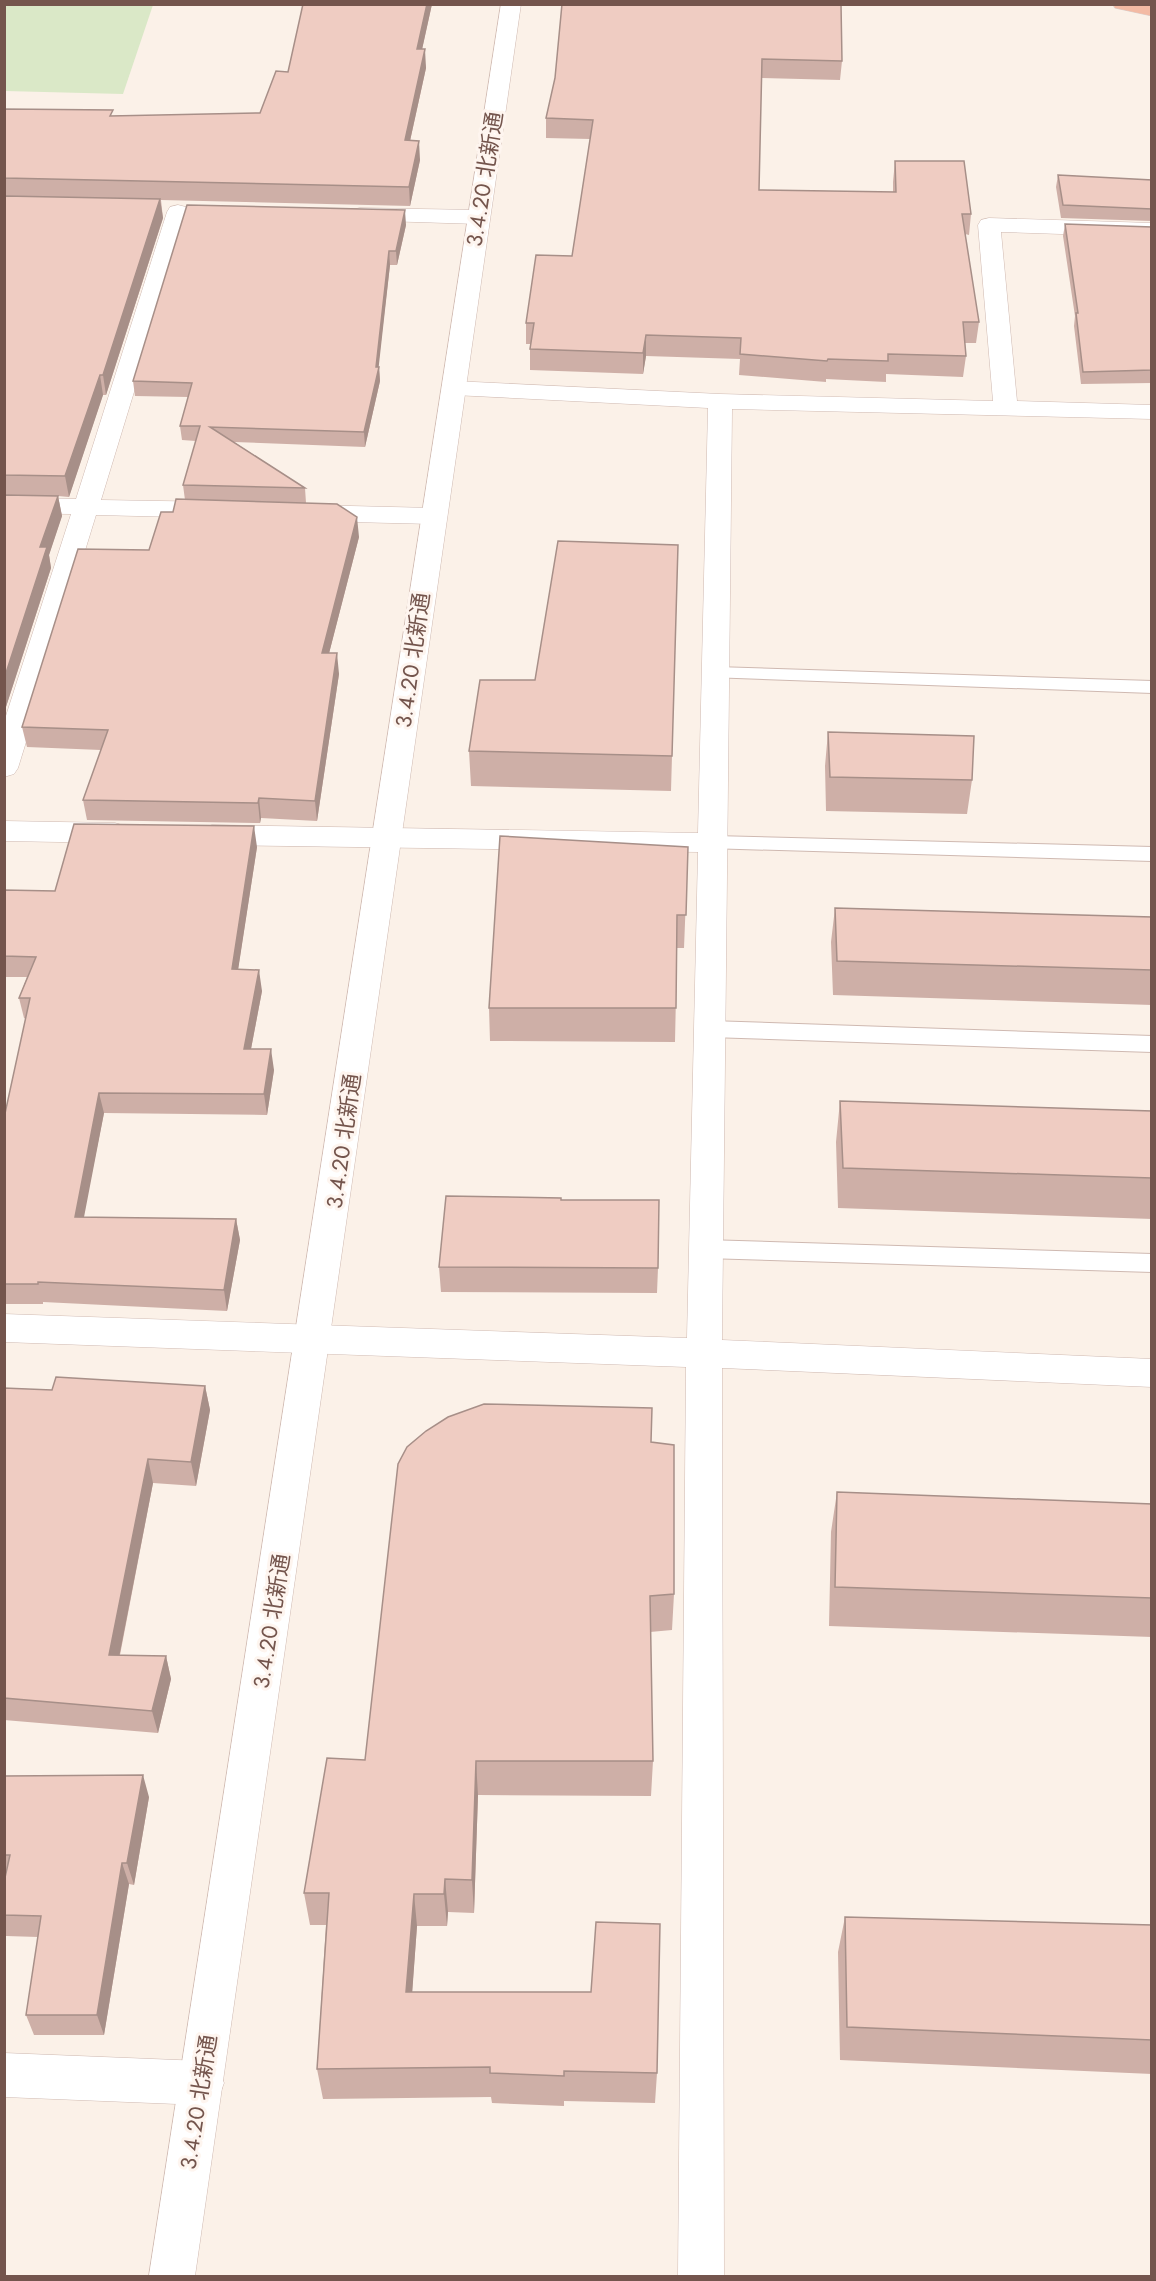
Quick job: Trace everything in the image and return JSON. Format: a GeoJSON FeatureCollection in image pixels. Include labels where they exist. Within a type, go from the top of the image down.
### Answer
{"type":"FeatureCollection","features":[{"type":"Feature","properties":{"kind":"highway"},"geometry":{"type":"LineString","coordinates":[[1122,4],[1152,10]]}},
{"type":"Feature","properties":{"kind":"street","name":"3.4.20 北新通"},"geometry":{"type":"LineString","coordinates":[[172,2277],[511,4]]}},
{"type":"Feature","properties":{"kind":"street"},"geometry":{"type":"LineString","coordinates":[[4,768],[178,211]]}},
{"type":"Feature","properties":{"kind":"street"},"geometry":{"type":"LineString","coordinates":[[339,215],[478,217]]}},
{"type":"Feature","properties":{"kind":"street"},"geometry":{"type":"LineString","coordinates":[[1006,408],[989,225],[1152,230]]}},
{"type":"Feature","properties":{"kind":"street"},"geometry":{"type":"LineString","coordinates":[[454,388],[720,402],[1152,412]]}},
{"type":"Feature","properties":{"kind":"street"},"geometry":{"type":"LineString","coordinates":[[701,2277],[705,1249],[714,843],[720,402]]}},
{"type":"Feature","properties":{"kind":"street"},"geometry":{"type":"LineString","coordinates":[[4,505],[242,511]]}},
{"type":"Feature","properties":{"kind":"street"},"geometry":{"type":"LineString","coordinates":[[290,512],[433,516]]}},
{"type":"Feature","properties":{"kind":"street"},"geometry":{"type":"LineString","coordinates":[[4,831],[148,834]]}},
{"type":"Feature","properties":{"kind":"street"},"geometry":{"type":"LineString","coordinates":[[183,834],[714,843]]}},
{"type":"Feature","properties":{"kind":"street"},"geometry":{"type":"LineString","coordinates":[[4,1328],[314,1337],[1152,1373]]}},
{"type":"Feature","properties":{"kind":"street"},"geometry":{"type":"LineString","coordinates":[[4,2075],[202,2083]]}},
{"type":"Feature","properties":{"kind":"lane"},"geometry":{"type":"LineString","coordinates":[[716,673],[1152,687]]}},
{"type":"Feature","properties":{"kind":"lane"},"geometry":{"type":"LineString","coordinates":[[714,843],[1152,854]]}},
{"type":"Feature","properties":{"kind":"lane"},"geometry":{"type":"LineString","coordinates":[[710,1029],[1152,1044]]}},
{"type":"Feature","properties":{"kind":"lane"},"geometry":{"type":"LineString","coordinates":[[705,1249],[1152,1263]]}},
{"type":"Feature","properties":{"kind":"green space"},"geometry":{"type":"Polygon","coordinates":[[[5,4],[153,5],[123,94],[5,91],[5,4]]]}},
{"type":"Feature","properties":{"kind":"building"},"geometry":{"type":"Polygon","coordinates":[[[303,4],[427,4],[417,49],[425,49],[405,140],[419,141],[409,187],[4,178],[4,109],[113,110],[110,116],[260,113],[276,71],[288,72],[303,4]]]}},
{"type":"Feature","properties":{"kind":"building"},"geometry":{"type":"Polygon","coordinates":[[[562,4],[841,4],[842,61],[762,59],[759,190],[896,192],[895,161],[964,161],[971,214],[962,214],[979,322],[963,322],[966,356],[888,354],[888,361],[828,359],[827,361],[740,354],[741,338],[646,335],[643,353],[530,349],[534,323],[526,323],[536,255],[572,256],[593,120],[546,118],[555,78],[562,4]]]}},
{"type":"Feature","properties":{"kind":"building"},"geometry":{"type":"Polygon","coordinates":[[[1058,175],[1152,180],[1152,209],[1063,205],[1058,175]]]}},
{"type":"Feature","properties":{"kind":"building"},"geometry":{"type":"Polygon","coordinates":[[[4,196],[160,199],[103,375],[100,375],[65,476],[4,475],[4,196]]]}},
{"type":"Feature","properties":{"kind":"building"},"geometry":{"type":"Polygon","coordinates":[[[187,205],[405,210],[396,251],[389,251],[376,367],[379,367],[364,432],[210,427],[305,488],[183,485],[200,426],[180,426],[192,383],[133,381],[187,205]]]}},
{"type":"Feature","properties":{"kind":"building"},"geometry":{"type":"Polygon","coordinates":[[[1065,224],[1152,227],[1152,370],[1083,372],[1076,313],[1078,313],[1065,224]]]}},
{"type":"Feature","properties":{"kind":"building"},"geometry":{"type":"Polygon","coordinates":[[[4,495],[58,496],[40,547],[47,547],[4,679],[4,495]]]}},
{"type":"Feature","properties":{"kind":"building"},"geometry":{"type":"Polygon","coordinates":[[[176,499],[337,504],[357,517],[322,653],[337,653],[315,801],[259,798],[258,803],[83,800],[108,730],[22,727],[78,549],[149,550],[161,512],[173,512],[176,499]]]}},
{"type":"Feature","properties":{"kind":"building"},"geometry":{"type":"Polygon","coordinates":[[[558,541],[678,545],[672,756],[469,751],[480,680],[535,680],[558,541]]]}},
{"type":"Feature","properties":{"kind":"building"},"geometry":{"type":"Polygon","coordinates":[[[828,732],[974,736],[972,780],[830,777],[828,732]]]}},
{"type":"Feature","properties":{"kind":"building"},"geometry":{"type":"Polygon","coordinates":[[[74,824],[254,826],[232,969],[259,970],[244,1049],[271,1049],[264,1094],[99,1093],[75,1217],[236,1219],[224,1290],[38,1282],[38,1284],[4,1284],[4,1118],[30,998],[19,998],[36,957],[4,956],[4,890],[55,891],[74,824]]]}},
{"type":"Feature","properties":{"kind":"building"},"geometry":{"type":"Polygon","coordinates":[[[500,836],[688,847],[686,915],[677,915],[676,1008],[489,1008],[500,836]]]}},
{"type":"Feature","properties":{"kind":"building"},"geometry":{"type":"Polygon","coordinates":[[[835,908],[1152,917],[1152,970],[837,961],[835,908]]]}},
{"type":"Feature","properties":{"kind":"building"},"geometry":{"type":"Polygon","coordinates":[[[840,1101],[1152,1111],[1152,1178],[843,1168],[840,1101]]]}},
{"type":"Feature","properties":{"kind":"building"},"geometry":{"type":"Polygon","coordinates":[[[446,1196],[561,1198],[561,1200],[659,1200],[658,1268],[439,1267],[446,1196]]]}},
{"type":"Feature","properties":{"kind":"building"},"geometry":{"type":"Polygon","coordinates":[[[56,1377],[205,1386],[191,1462],[148,1459],[109,1655],[166,1656],[152,1711],[4,1698],[4,1388],[52,1390],[56,1377]]]}},
{"type":"Feature","properties":{"kind":"building"},"geometry":{"type":"Polygon","coordinates":[[[484,1404],[652,1408],[651,1442],[674,1445],[674,1594],[650,1596],[653,1761],[476,1761],[472,1880],[445,1879],[444,1894],[414,1894],[406,1992],[591,1992],[596,1922],[660,1924],[657,2073],[564,2071],[564,2076],[490,2073],[490,2067],[317,2069],[329,1893],[304,1893],[327,1758],[365,1760],[398,1464],[407,1447],[426,1431],[448,1417],[484,1404]]]}},
{"type":"Feature","properties":{"kind":"building"},"geometry":{"type":"Polygon","coordinates":[[[837,1492],[1152,1504],[1152,1598],[835,1587],[837,1492]]]}},
{"type":"Feature","properties":{"kind":"building"},"geometry":{"type":"Polygon","coordinates":[[[143,1775],[127,1863],[122,1863],[97,2015],[26,2015],[41,1916],[4,1915],[4,1882],[10,1855],[4,1855],[4,1776],[143,1775]]]}},
{"type":"Feature","properties":{"kind":"building"},"geometry":{"type":"Polygon","coordinates":[[[845,1917],[1152,1925],[1152,2040],[847,2027],[845,1917]]]}}]}
